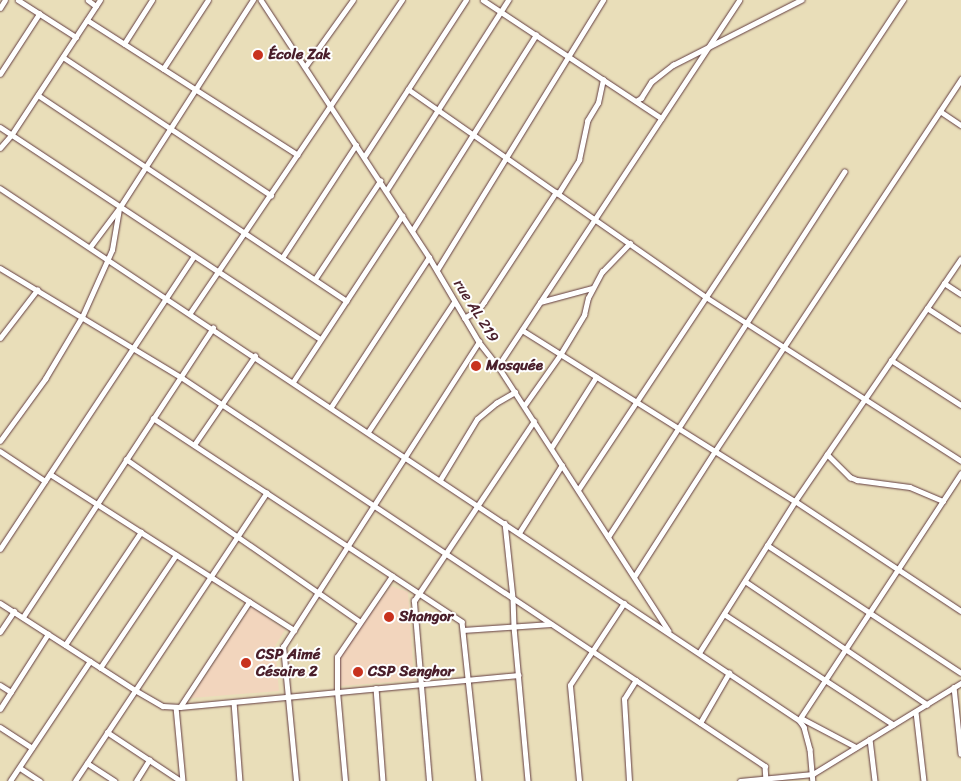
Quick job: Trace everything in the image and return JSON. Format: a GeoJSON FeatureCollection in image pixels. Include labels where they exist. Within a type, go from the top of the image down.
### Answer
{"type":"FeatureCollection","features":[{"type":"Feature","properties":{"kind":"street"},"geometry":{"type":"LineString","coordinates":[[0,8],[6,0]]}},
{"type":"Feature","properties":{"kind":"street"},"geometry":{"type":"LineString","coordinates":[[18,0],[76,37]]}},
{"type":"Feature","properties":{"kind":"street"},"geometry":{"type":"LineString","coordinates":[[88,0],[96,6]]}},
{"type":"Feature","properties":{"kind":"street"},"geometry":{"type":"LineString","coordinates":[[0,148],[12,134],[100,0]]}},
{"type":"Feature","properties":{"kind":"street"},"geometry":{"type":"LineString","coordinates":[[124,44],[152,0]]}},
{"type":"Feature","properties":{"kind":"street"},"geometry":{"type":"LineString","coordinates":[[163,69],[208,0]]}},
{"type":"Feature","properties":{"kind":"street"},"geometry":{"type":"LineString","coordinates":[[90,247],[120,207],[253,0]]}},
{"type":"Feature","properties":{"kind":"street","name":"rue AL 219"},"geometry":{"type":"LineString","coordinates":[[261,0],[429,257],[479,342],[498,366],[671,634]]}},
{"type":"Feature","properties":{"kind":"street"},"geometry":{"type":"LineString","coordinates":[[305,66],[353,0]]}},
{"type":"Feature","properties":{"kind":"street"},"geometry":{"type":"LineString","coordinates":[[190,313],[402,0]]}},
{"type":"Feature","properties":{"kind":"street"},"geometry":{"type":"LineString","coordinates":[[364,157],[466,0]]}},
{"type":"Feature","properties":{"kind":"street"},"geometry":{"type":"LineString","coordinates":[[483,0],[661,118]]}},
{"type":"Feature","properties":{"kind":"street"},"geometry":{"type":"LineString","coordinates":[[386,191],[508,0]]}},
{"type":"Feature","properties":{"kind":"street"},"geometry":{"type":"LineString","coordinates":[[437,270],[603,0]]}},
{"type":"Feature","properties":{"kind":"street"},"geometry":{"type":"LineString","coordinates":[[498,366],[738,0]]}},
{"type":"Feature","properties":{"kind":"street"},"geometry":{"type":"LineString","coordinates":[[636,101],[641,98],[651,82],[660,74],[708,47],[801,0]]}},
{"type":"Feature","properties":{"kind":"street"},"geometry":{"type":"LineString","coordinates":[[578,490],[903,0]]}},
{"type":"Feature","properties":{"kind":"street"},"geometry":{"type":"LineString","coordinates":[[0,74],[39,14]]}},
{"type":"Feature","properties":{"kind":"street"},"geometry":{"type":"LineString","coordinates":[[87,20],[298,155]]}},
{"type":"Feature","properties":{"kind":"street"},"geometry":{"type":"LineString","coordinates":[[412,231],[536,35]]}},
{"type":"Feature","properties":{"kind":"street"},"geometry":{"type":"LineString","coordinates":[[63,57],[270,195]]}},
{"type":"Feature","properties":{"kind":"street"},"geometry":{"type":"LineString","coordinates":[[464,318],[478,310],[484,302],[579,160],[587,120],[598,103],[603,80]]}},
{"type":"Feature","properties":{"kind":"street"},"geometry":{"type":"LineString","coordinates":[[634,577],[784,346],[961,80]]}},
{"type":"Feature","properties":{"kind":"street"},"geometry":{"type":"LineString","coordinates":[[408,89],[706,297],[961,461]]}},
{"type":"Feature","properties":{"kind":"street"},"geometry":{"type":"LineString","coordinates":[[38,95],[347,300]]}},
{"type":"Feature","properties":{"kind":"street"},"geometry":{"type":"LineString","coordinates":[[940,111],[961,125]]}},
{"type":"Feature","properties":{"kind":"street"},"geometry":{"type":"LineString","coordinates":[[0,126],[320,339]]}},
{"type":"Feature","properties":{"kind":"street"},"geometry":{"type":"LineString","coordinates":[[282,258],[356,144]]}},
{"type":"Feature","properties":{"kind":"street"},"geometry":{"type":"LineString","coordinates":[[608,536],[844,172]]}},
{"type":"Feature","properties":{"kind":"street"},"geometry":{"type":"LineString","coordinates":[[315,280],[380,181]]}},
{"type":"Feature","properties":{"kind":"street"},"geometry":{"type":"LineString","coordinates":[[0,188],[729,673],[800,719],[856,748]]}},
{"type":"Feature","properties":{"kind":"street"},"geometry":{"type":"LineString","coordinates":[[0,441],[45,379],[82,317],[108,259],[115,238],[120,207]]}},
{"type":"Feature","properties":{"kind":"street"},"geometry":{"type":"LineString","coordinates":[[293,382],[402,216]]}},
{"type":"Feature","properties":{"kind":"street"},"geometry":{"type":"LineString","coordinates":[[524,406],[560,355],[584,315],[593,288],[602,272],[630,243]]}},
{"type":"Feature","properties":{"kind":"street"},"geometry":{"type":"LineString","coordinates":[[0,549],[194,256]]}},
{"type":"Feature","properties":{"kind":"street"},"geometry":{"type":"LineString","coordinates":[[331,407],[429,257]]}},
{"type":"Feature","properties":{"kind":"street"},"geometry":{"type":"LineString","coordinates":[[699,653],[795,501],[961,259]]}},
{"type":"Feature","properties":{"kind":"street"},"geometry":{"type":"LineString","coordinates":[[0,268],[181,377],[765,766],[766,780]]}},
{"type":"Feature","properties":{"kind":"street"},"geometry":{"type":"LineString","coordinates":[[944,283],[961,294]]}},
{"type":"Feature","properties":{"kind":"street"},"geometry":{"type":"LineString","coordinates":[[540,302],[593,288]]}},
{"type":"Feature","properties":{"kind":"street"},"geometry":{"type":"LineString","coordinates":[[0,338],[37,290]]}},
{"type":"Feature","properties":{"kind":"street"},"geometry":{"type":"LineString","coordinates":[[368,432],[454,302]]}},
{"type":"Feature","properties":{"kind":"street"},"geometry":{"type":"LineString","coordinates":[[927,308],[961,330]]}},
{"type":"Feature","properties":{"kind":"street"},"geometry":{"type":"LineString","coordinates":[[23,617],[213,328]]}},
{"type":"Feature","properties":{"kind":"street"},"geometry":{"type":"LineString","coordinates":[[522,330],[795,501],[961,611]]}},
{"type":"Feature","properties":{"kind":"street"},"geometry":{"type":"LineString","coordinates":[[296,781],[283,647],[479,342]]}},
{"type":"Feature","properties":{"kind":"street"},"geometry":{"type":"LineString","coordinates":[[194,445],[255,356]]}},
{"type":"Feature","properties":{"kind":"street"},"geometry":{"type":"LineString","coordinates":[[891,360],[961,405]]}},
{"type":"Feature","properties":{"kind":"street"},"geometry":{"type":"LineString","coordinates":[[551,448],[596,377]]}},
{"type":"Feature","properties":{"kind":"street"},"geometry":{"type":"LineString","coordinates":[[440,480],[476,419],[496,403],[515,392]]}},
{"type":"Feature","properties":{"kind":"street"},"geometry":{"type":"LineString","coordinates":[[153,418],[462,622],[479,781]]}},
{"type":"Feature","properties":{"kind":"street"},"geometry":{"type":"LineString","coordinates":[[429,781],[414,601],[534,421]]}},
{"type":"Feature","properties":{"kind":"street"},"geometry":{"type":"LineString","coordinates":[[0,451],[45,481]]}},
{"type":"Feature","properties":{"kind":"street"},"geometry":{"type":"LineString","coordinates":[[827,454],[850,478],[910,487],[943,501]]}},
{"type":"Feature","properties":{"kind":"street"},"geometry":{"type":"LineString","coordinates":[[126,460],[359,621]]}},
{"type":"Feature","properties":{"kind":"street"},"geometry":{"type":"LineString","coordinates":[[518,533],[562,465]]}},
{"type":"Feature","properties":{"kind":"street"},"geometry":{"type":"LineString","coordinates":[[800,719],[900,569],[961,473]]}},
{"type":"Feature","properties":{"kind":"street"},"geometry":{"type":"LineString","coordinates":[[50,474],[294,630]]}},
{"type":"Feature","properties":{"kind":"street"},"geometry":{"type":"LineString","coordinates":[[74,781],[266,493]]}},
{"type":"Feature","properties":{"kind":"street"},"geometry":{"type":"LineString","coordinates":[[505,523],[528,781]]}},
{"type":"Feature","properties":{"kind":"street"},"geometry":{"type":"LineString","coordinates":[[65,645],[141,532]]}},
{"type":"Feature","properties":{"kind":"street"},"geometry":{"type":"LineString","coordinates":[[767,544],[961,673]]}},
{"type":"Feature","properties":{"kind":"street"},"geometry":{"type":"LineString","coordinates":[[100,668],[176,555]]}},
{"type":"Feature","properties":{"kind":"street"},"geometry":{"type":"LineString","coordinates":[[345,781],[337,692],[337,657],[359,621],[392,576]]}},
{"type":"Feature","properties":{"kind":"street"},"geometry":{"type":"LineString","coordinates":[[744,581],[927,704]]}},
{"type":"Feature","properties":{"kind":"street"},"geometry":{"type":"LineString","coordinates":[[182,781],[178,707],[249,602]]}},
{"type":"Feature","properties":{"kind":"street"},"geometry":{"type":"LineString","coordinates":[[0,603],[100,668],[163,706],[178,707],[234,702],[518,674]]}},
{"type":"Feature","properties":{"kind":"street"},"geometry":{"type":"LineString","coordinates":[[579,781],[570,685],[624,603]]}},
{"type":"Feature","properties":{"kind":"street"},"geometry":{"type":"LineString","coordinates":[[0,632],[14,612]]}},
{"type":"Feature","properties":{"kind":"street"},"geometry":{"type":"LineString","coordinates":[[724,614],[894,724]]}},
{"type":"Feature","properties":{"kind":"street"},"geometry":{"type":"LineString","coordinates":[[463,630],[552,624]]}},
{"type":"Feature","properties":{"kind":"street"},"geometry":{"type":"LineString","coordinates":[[0,709],[48,634]]}},
{"type":"Feature","properties":{"kind":"street"},"geometry":{"type":"LineString","coordinates":[[10,781],[90,661]]}},
{"type":"Feature","properties":{"kind":"street"},"geometry":{"type":"LineString","coordinates":[[700,723],[729,673]]}},
{"type":"Feature","properties":{"kind":"street"},"geometry":{"type":"LineString","coordinates":[[629,781],[624,699],[636,680]]}},
{"type":"Feature","properties":{"kind":"street"},"geometry":{"type":"LineString","coordinates":[[740,781],[813,774],[961,683]]}},
{"type":"Feature","properties":{"kind":"street"},"geometry":{"type":"LineString","coordinates":[[0,684],[11,692]]}},
{"type":"Feature","properties":{"kind":"street"},"geometry":{"type":"LineString","coordinates":[[954,687],[961,754]]}},
{"type":"Feature","properties":{"kind":"street"},"geometry":{"type":"LineString","coordinates":[[376,688],[384,781]]}},
{"type":"Feature","properties":{"kind":"street"},"geometry":{"type":"LineString","coordinates":[[234,702],[240,781]]}},
{"type":"Feature","properties":{"kind":"street"},"geometry":{"type":"LineString","coordinates":[[916,712],[924,781]]}},
{"type":"Feature","properties":{"kind":"street"},"geometry":{"type":"LineString","coordinates":[[800,719],[810,749],[814,781]]}},
{"type":"Feature","properties":{"kind":"street"},"geometry":{"type":"LineString","coordinates":[[0,727],[32,748]]}},
{"type":"Feature","properties":{"kind":"street"},"geometry":{"type":"LineString","coordinates":[[107,732],[182,781]]}},
{"type":"Feature","properties":{"kind":"street"},"geometry":{"type":"LineString","coordinates":[[870,739],[875,781]]}},
{"type":"Feature","properties":{"kind":"street"},"geometry":{"type":"LineString","coordinates":[[136,781],[149,760]]}},
{"type":"Feature","properties":{"kind":"street"},"geometry":{"type":"LineString","coordinates":[[87,762],[115,781]]}},
{"type":"Feature","properties":{"kind":"street"},"geometry":{"type":"LineString","coordinates":[[20,768],[40,781]]}},
{"type":"Feature","properties":{"kind":"shaded area","name":"Shangor"},"geometry":{"type":"Polygon","coordinates":[[[391,586],[408,592],[414,680],[341,686],[337,660],[391,586]]]}},
{"type":"Feature","properties":{"kind":"shaded area"},"geometry":{"type":"Polygon","coordinates":[[[251,607],[285,630],[275,646],[279,691],[191,698],[251,607]]]}},
{"type":"Feature","properties":{"kind":"place","name":"École Zak"},"geometry":{"type":"Point","coordinates":[258,55]}},
{"type":"Feature","properties":{"kind":"place","name":"Mosquée"},"geometry":{"type":"Point","coordinates":[476,366]}},
{"type":"Feature","properties":{"kind":"place","name":"Shangor"},"geometry":{"type":"Point","coordinates":[389,617]}},
{"type":"Feature","properties":{"kind":"place","name":"CSP Aimé Césaire 2"},"geometry":{"type":"Point","coordinates":[246,663]}},
{"type":"Feature","properties":{"kind":"place","name":"CSP Senghor"},"geometry":{"type":"Point","coordinates":[358,672]}}]}
